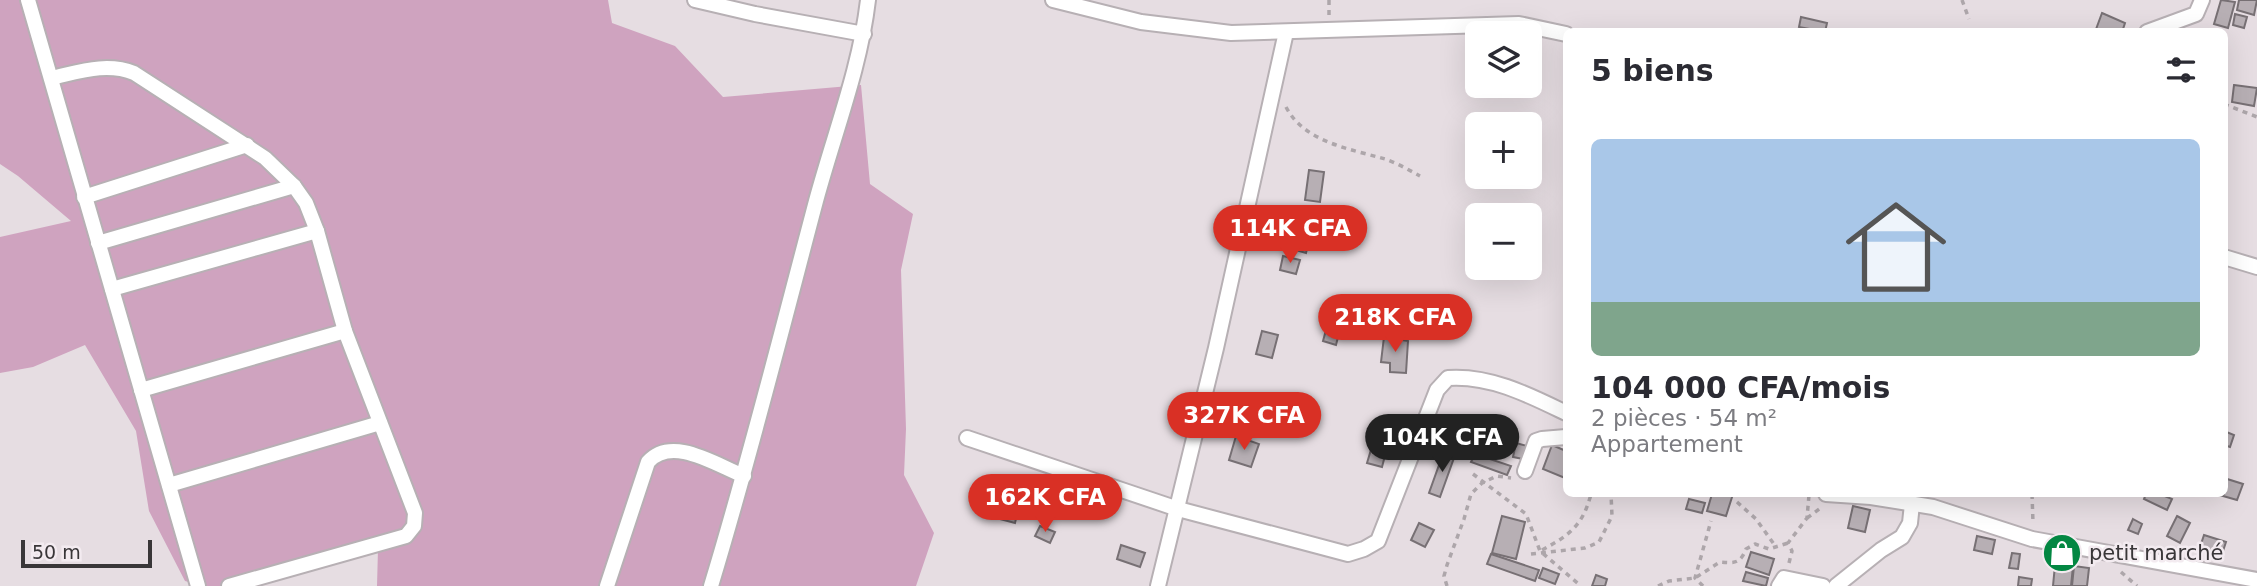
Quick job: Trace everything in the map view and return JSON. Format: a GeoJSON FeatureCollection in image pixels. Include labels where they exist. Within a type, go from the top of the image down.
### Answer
{"type":"FeatureCollection","features":[{"type":"Feature","properties":{"kind":"street"},"geometry":{"type":"LineString","coordinates":[[28,0],[198,586]]}},
{"type":"Feature","properties":{"kind":"street"},"geometry":{"type":"LineString","coordinates":[[695,0],[864,34]]}},
{"type":"Feature","properties":{"kind":"street"},"geometry":{"type":"LineString","coordinates":[[711,586],[744,476],[817,197],[864,34],[868,0]]}},
{"type":"Feature","properties":{"kind":"street"},"geometry":{"type":"LineString","coordinates":[[1053,0],[1141,22],[1231,33],[1519,24],[1563,33]]}},
{"type":"Feature","properties":{"kind":"street"},"geometry":{"type":"LineString","coordinates":[[2158,28],[2196,14],[2202,0]]}},
{"type":"Feature","properties":{"kind":"street"},"geometry":{"type":"LineString","coordinates":[[1158,586],[1178,509],[1286,32]]}},
{"type":"Feature","properties":{"kind":"street"},"geometry":{"type":"LineString","coordinates":[[51,78],[100,67],[123,68],[143,79],[247,145],[272,164],[306,203],[317,231],[345,331],[415,513],[414,526],[406,536],[229,586]]}},
{"type":"Feature","properties":{"kind":"street"},"geometry":{"type":"LineString","coordinates":[[84,197],[247,145]]}},
{"type":"Feature","properties":{"kind":"street"},"geometry":{"type":"LineString","coordinates":[[98,243],[293,186]]}},
{"type":"Feature","properties":{"kind":"street"},"geometry":{"type":"LineString","coordinates":[[112,289],[317,231]]}},
{"type":"Feature","properties":{"kind":"street"},"geometry":{"type":"LineString","coordinates":[[2228,258],[2257,267]]}},
{"type":"Feature","properties":{"kind":"street"},"geometry":{"type":"LineString","coordinates":[[141,390],[345,331]]}},
{"type":"Feature","properties":{"kind":"street"},"geometry":{"type":"LineString","coordinates":[[967,438],[1178,509],[1348,554],[1378,541],[1437,390],[1448,379],[1467,377],[1523,391],[1563,411]]}},
{"type":"Feature","properties":{"kind":"street"},"geometry":{"type":"LineString","coordinates":[[169,485],[380,423]]}},
{"type":"Feature","properties":{"kind":"street"},"geometry":{"type":"LineString","coordinates":[[1525,471],[1536,441],[1563,437]]}},
{"type":"Feature","properties":{"kind":"street"},"geometry":{"type":"LineString","coordinates":[[607,586],[648,462],[654,455],[665,450],[680,450],[744,476]]}},
{"type":"Feature","properties":{"kind":"street"},"geometry":{"type":"LineString","coordinates":[[1871,497],[1947,510],[2032,539],[2257,580]]}},
{"type":"Feature","properties":{"kind":"street"},"geometry":{"type":"LineString","coordinates":[[1836,586],[1902,537],[1910,523],[1912,504]]}},
{"type":"Feature","properties":{"kind":"street"},"geometry":{"type":"LineString","coordinates":[[1781,582],[1823,586]]}},
{"type":"Feature","properties":{"kind":"path"},"geometry":{"type":"LineString","coordinates":[[1962,0],[1969,19]]}},
{"type":"Feature","properties":{"kind":"path"},"geometry":{"type":"LineString","coordinates":[[1276,80],[1291,116],[1301,127],[1326,141],[1385,159],[1420,176]]}},
{"type":"Feature","properties":{"kind":"path"},"geometry":{"type":"LineString","coordinates":[[2228,106],[2257,117]]}},
{"type":"Feature","properties":{"kind":"path"},"geometry":{"type":"LineString","coordinates":[[1447,586],[1444,576],[1471,494],[1482,483],[1497,477],[1520,476],[1525,471]]}},
{"type":"Feature","properties":{"kind":"path"},"geometry":{"type":"LineString","coordinates":[[1473,474],[1526,514],[1540,551],[1581,586]]}},
{"type":"Feature","properties":{"kind":"path"},"geometry":{"type":"LineString","coordinates":[[1531,554],[1562,539],[1575,528],[1587,510],[1590,497]]}},
{"type":"Feature","properties":{"kind":"path"},"geometry":{"type":"LineString","coordinates":[[1540,551],[1585,548],[1599,542],[1612,516],[1611,497]]}},
{"type":"Feature","properties":{"kind":"path"},"geometry":{"type":"LineString","coordinates":[[1658,586],[1669,581],[1695,578],[1720,562],[1735,564],[1742,560],[1746,549],[1755,544],[1769,550],[1788,543],[1807,518],[1809,497]]}},
{"type":"Feature","properties":{"kind":"path"},"geometry":{"type":"LineString","coordinates":[[2032,497],[2032,539]]}},
{"type":"Feature","properties":{"kind":"path"},"geometry":{"type":"LineString","coordinates":[[1737,502],[1756,519],[1776,547]]}},
{"type":"Feature","properties":{"kind":"path"},"geometry":{"type":"LineString","coordinates":[[1695,578],[1711,521]]}},
{"type":"Feature","properties":{"kind":"path"},"geometry":{"type":"LineString","coordinates":[[1781,582],[1792,551],[1788,543]]}},
{"type":"Feature","properties":{"kind":"path"},"geometry":{"type":"LineString","coordinates":[[1695,578],[1703,586]]}},
{"type":"Feature","properties":{"kind":"shaded area"},"geometry":{"type":"Polygon","coordinates":[[[0,0],[608,0],[612,23],[675,46],[723,97],[861,85],[870,184],[913,214],[901,270],[906,429],[904,475],[934,533],[916,586],[377,586],[378,549],[246,586],[203,586],[185,581],[149,511],[136,431],[85,345],[33,367],[0,373],[0,237],[71,221],[0,164],[0,0]]]}},
{"type":"Feature","properties":{"kind":"building"},"geometry":{"type":"Polygon","coordinates":[[[2221,0],[2235,2],[2228,28],[2214,24],[2221,0]]]}},
{"type":"Feature","properties":{"kind":"building"},"geometry":{"type":"Polygon","coordinates":[[[2239,0],[2257,0],[2254,15],[2237,10],[2239,0]]]}},
{"type":"Feature","properties":{"kind":"building"},"geometry":{"type":"Polygon","coordinates":[[[2102,13],[2125,23],[2123,28],[2096,28],[2102,13]]]}},
{"type":"Feature","properties":{"kind":"building"},"geometry":{"type":"Polygon","coordinates":[[[2235,14],[2247,17],[2244,28],[2233,25],[2235,14]]]}},
{"type":"Feature","properties":{"kind":"building"},"geometry":{"type":"Polygon","coordinates":[[[1801,17],[1827,23],[1826,28],[1799,27],[1801,17]]]}},
{"type":"Feature","properties":{"kind":"building"},"geometry":{"type":"Polygon","coordinates":[[[2234,85],[2257,88],[2254,106],[2232,102],[2234,85]]]}},
{"type":"Feature","properties":{"kind":"building"},"geometry":{"type":"Polygon","coordinates":[[[1309,170],[1324,172],[1320,202],[1305,200],[1309,170]]]}},
{"type":"Feature","properties":{"kind":"building"},"geometry":{"type":"Polygon","coordinates":[[[1293,232],[1310,236],[1306,253],[1289,248],[1293,232]]]}},
{"type":"Feature","properties":{"kind":"building"},"geometry":{"type":"Polygon","coordinates":[[[1283,256],[1300,260],[1296,274],[1280,270],[1283,256]]]}},
{"type":"Feature","properties":{"kind":"building"},"geometry":{"type":"Polygon","coordinates":[[[1417,296],[1430,298],[1426,317],[1414,315],[1417,296]]]}},
{"type":"Feature","properties":{"kind":"building"},"geometry":{"type":"Polygon","coordinates":[[[1349,300],[1364,301],[1362,321],[1347,319],[1349,300]]]}},
{"type":"Feature","properties":{"kind":"building"},"geometry":{"type":"Polygon","coordinates":[[[1326,330],[1339,333],[1336,345],[1323,341],[1326,330]]]}},
{"type":"Feature","properties":{"kind":"building"},"geometry":{"type":"Polygon","coordinates":[[[1262,331],[1278,335],[1272,358],[1256,354],[1262,331]]]}},
{"type":"Feature","properties":{"kind":"building"},"geometry":{"type":"Polygon","coordinates":[[[1384,337],[1408,341],[1406,373],[1390,372],[1390,363],[1381,362],[1384,337]]]}},
{"type":"Feature","properties":{"kind":"building"},"geometry":{"type":"Polygon","coordinates":[[[2228,433],[2234,435],[2228,446],[2228,433]]]}},
{"type":"Feature","properties":{"kind":"building"},"geometry":{"type":"Polygon","coordinates":[[[1236,436],[1259,444],[1251,467],[1229,460],[1236,436]]]}},
{"type":"Feature","properties":{"kind":"building"},"geometry":{"type":"Polygon","coordinates":[[[1373,443],[1387,448],[1382,467],[1367,463],[1373,443]]]}},
{"type":"Feature","properties":{"kind":"building"},"geometry":{"type":"Polygon","coordinates":[[[1516,443],[1527,446],[1523,459],[1513,457],[1516,443]]]}},
{"type":"Feature","properties":{"kind":"building"},"geometry":{"type":"Polygon","coordinates":[[[1552,445],[1563,450],[1563,477],[1543,469],[1552,445]]]}},
{"type":"Feature","properties":{"kind":"building"},"geometry":{"type":"Polygon","coordinates":[[[1444,451],[1455,455],[1440,497],[1429,493],[1444,451]]]}},
{"type":"Feature","properties":{"kind":"building"},"geometry":{"type":"Polygon","coordinates":[[[1475,454],[1511,466],[1507,475],[1471,462],[1475,454]]]}},
{"type":"Feature","properties":{"kind":"building"},"geometry":{"type":"Polygon","coordinates":[[[2228,479],[2243,484],[2237,500],[2226,497],[2228,479]]]}},
{"type":"Feature","properties":{"kind":"building"},"geometry":{"type":"Polygon","coordinates":[[[1005,497],[1020,501],[1015,523],[1000,519],[1005,497]]]}},
{"type":"Feature","properties":{"kind":"building"},"geometry":{"type":"Polygon","coordinates":[[[1711,497],[1732,497],[1726,516],[1707,511],[1711,497]]]}},
{"type":"Feature","properties":{"kind":"building"},"geometry":{"type":"Polygon","coordinates":[[[2167,497],[2172,499],[2167,510],[2144,499],[2167,497]]]}},
{"type":"Feature","properties":{"kind":"building"},"geometry":{"type":"Polygon","coordinates":[[[1689,499],[1705,503],[1702,513],[1686,509],[1689,499]]]}},
{"type":"Feature","properties":{"kind":"building"},"geometry":{"type":"Polygon","coordinates":[[[1071,504],[1072,515],[1060,517],[1059,505],[1071,504]]]}},
{"type":"Feature","properties":{"kind":"building"},"geometry":{"type":"Polygon","coordinates":[[[1853,506],[1870,510],[1865,532],[1848,528],[1853,506]]]}},
{"type":"Feature","properties":{"kind":"building"},"geometry":{"type":"Polygon","coordinates":[[[1502,516],[1525,522],[1516,559],[1492,553],[1502,516]]]}},
{"type":"Feature","properties":{"kind":"building"},"geometry":{"type":"Polygon","coordinates":[[[2177,516],[2190,523],[2180,543],[2167,536],[2177,516]]]}},
{"type":"Feature","properties":{"kind":"building"},"geometry":{"type":"Polygon","coordinates":[[[2133,519],[2142,524],[2138,534],[2128,530],[2133,519]]]}},
{"type":"Feature","properties":{"kind":"building"},"geometry":{"type":"Polygon","coordinates":[[[1419,523],[1434,530],[1425,547],[1411,540],[1419,523]]]}},
{"type":"Feature","properties":{"kind":"building"},"geometry":{"type":"Polygon","coordinates":[[[1040,526],[1055,532],[1050,543],[1035,536],[1040,526]]]}},
{"type":"Feature","properties":{"kind":"building"},"geometry":{"type":"Polygon","coordinates":[[[2204,535],[2226,542],[2222,554],[2200,547],[2204,535]]]}},
{"type":"Feature","properties":{"kind":"building"},"geometry":{"type":"Polygon","coordinates":[[[1977,536],[1995,540],[1992,554],[1974,550],[1977,536]]]}},
{"type":"Feature","properties":{"kind":"building"},"geometry":{"type":"Polygon","coordinates":[[[1121,545],[1145,553],[1140,567],[1117,559],[1121,545]]]}},
{"type":"Feature","properties":{"kind":"building"},"geometry":{"type":"Polygon","coordinates":[[[1751,552],[1774,559],[1769,575],[1746,567],[1751,552]]]}},
{"type":"Feature","properties":{"kind":"building"},"geometry":{"type":"Polygon","coordinates":[[[2012,553],[2020,554],[2018,569],[2009,568],[2012,553]]]}},
{"type":"Feature","properties":{"kind":"building"},"geometry":{"type":"Polygon","coordinates":[[[1491,554],[1539,570],[1535,581],[1487,564],[1491,554]]]}},
{"type":"Feature","properties":{"kind":"building"},"geometry":{"type":"Polygon","coordinates":[[[2055,565],[2073,566],[2071,586],[2053,586],[2055,565]]]}},
{"type":"Feature","properties":{"kind":"building"},"geometry":{"type":"Polygon","coordinates":[[[2074,566],[2089,568],[2087,586],[2072,586],[2074,566]]]}},
{"type":"Feature","properties":{"kind":"building"},"geometry":{"type":"Polygon","coordinates":[[[1543,568],[1559,574],[1555,584],[1539,578],[1543,568]]]}},
{"type":"Feature","properties":{"kind":"building"},"geometry":{"type":"Polygon","coordinates":[[[1746,572],[1768,578],[1766,586],[1743,581],[1746,572]]]}},
{"type":"Feature","properties":{"kind":"building"},"geometry":{"type":"Polygon","coordinates":[[[1596,575],[1607,579],[1605,586],[1592,586],[1596,575]]]}},
{"type":"Feature","properties":{"kind":"building"},"geometry":{"type":"Polygon","coordinates":[[[2019,577],[2032,579],[2031,586],[2018,586],[2019,577]]]}},
{"type":"Feature","properties":{"kind":"place","name":"petit marché"},"geometry":{"type":"Point","coordinates":[2062,553]}}]}
